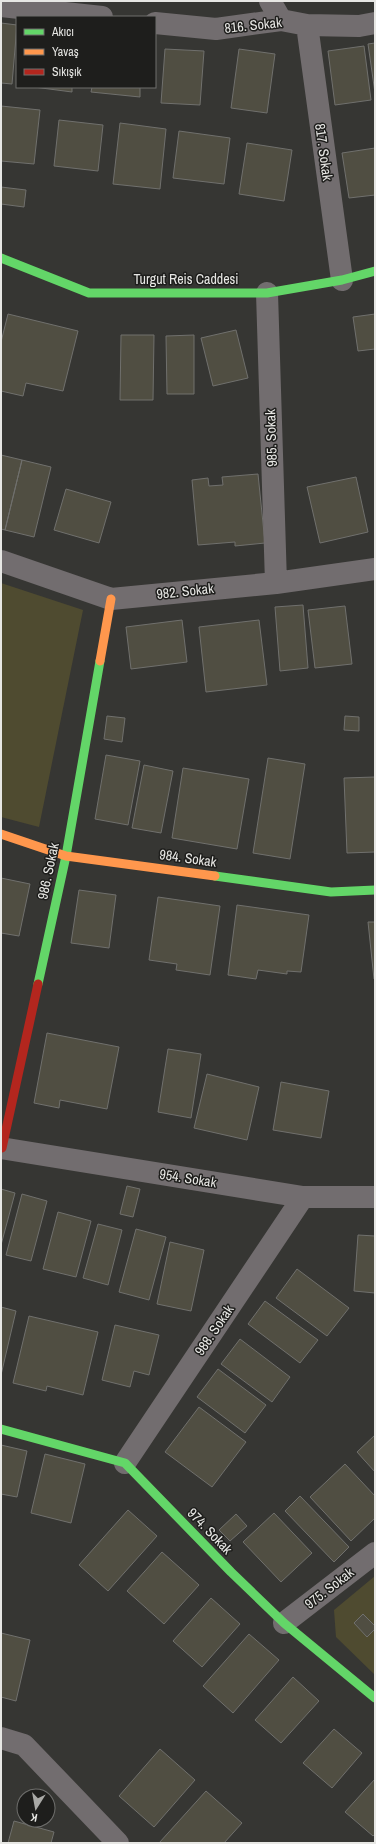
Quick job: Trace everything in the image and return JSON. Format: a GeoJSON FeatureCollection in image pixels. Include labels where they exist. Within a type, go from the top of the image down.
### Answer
{"type":"FeatureCollection","features":[{"type":"Feature","properties":{"kind":"street"},"geometry":{"type":"LineString","coordinates":[[270,1],[281,20]]}},
{"type":"Feature","properties":{"kind":"street"},"geometry":{"type":"LineString","coordinates":[[1,6],[93,16]]}},
{"type":"Feature","properties":{"kind":"street","name":"816. Sokak"},"geometry":{"type":"LineString","coordinates":[[156,23],[216,29],[281,20],[307,25],[359,26],[375,23]]}},
{"type":"Feature","properties":{"kind":"street","name":"817. Sokak"},"geometry":{"type":"LineString","coordinates":[[307,25],[342,280]]}},
{"type":"Feature","properties":{"kind":"street","name":"Turgut Reis Caddesi"},"geometry":{"type":"LineString","coordinates":[[1,258],[90,293],[267,293],[342,280],[375,272]]}},
{"type":"Feature","properties":{"kind":"street","name":"985. Sokak"},"geometry":{"type":"LineString","coordinates":[[267,293],[276,583]]}},
{"type":"Feature","properties":{"kind":"street","name":"982. Sokak"},"geometry":{"type":"LineString","coordinates":[[1,561],[111,599],[276,583],[375,569]]}},
{"type":"Feature","properties":{"kind":"street","name":"986. Sokak"},"geometry":{"type":"LineString","coordinates":[[1,1148],[66,856],[111,599]]}},
{"type":"Feature","properties":{"kind":"street","name":"984. Sokak"},"geometry":{"type":"LineString","coordinates":[[1,834],[66,856],[331,892],[375,890]]}},
{"type":"Feature","properties":{"kind":"street","name":"954. Sokak"},"geometry":{"type":"LineString","coordinates":[[1,1148],[303,1197],[375,1197]]}},
{"type":"Feature","properties":{"kind":"street","name":"988. Sokak"},"geometry":{"type":"LineString","coordinates":[[125,1463],[303,1197]]}},
{"type":"Feature","properties":{"kind":"street"},"geometry":{"type":"LineString","coordinates":[[1,1429],[125,1463]]}},
{"type":"Feature","properties":{"kind":"street","name":"974. Sokak"},"geometry":{"type":"LineString","coordinates":[[125,1463],[231,1572],[284,1623],[375,1698]]}},
{"type":"Feature","properties":{"kind":"street","name":"975. Sokak"},"geometry":{"type":"LineString","coordinates":[[284,1623],[375,1553]]}},
{"type":"Feature","properties":{"kind":"street"},"geometry":{"type":"LineString","coordinates":[[1,1738],[24,1745],[118,1843]]}},
{"type":"Feature","properties":{"kind":"shaded area"},"geometry":{"type":"Polygon","coordinates":[[[1,583],[83,610],[39,827],[1,817],[1,583]]]}},
{"type":"Feature","properties":{"kind":"shaded area"},"geometry":{"type":"Polygon","coordinates":[[[375,1576],[375,1675],[336,1637],[334,1610],[375,1576]]]}},
{"type":"Feature","properties":{"kind":"building"},"geometry":{"type":"Polygon","coordinates":[[[1,23],[16,25],[12,84],[1,83],[1,23]]]}},
{"type":"Feature","properties":{"kind":"building"},"geometry":{"type":"Polygon","coordinates":[[[375,43],[375,93],[368,44],[375,43]]]}},
{"type":"Feature","properties":{"kind":"building"},"geometry":{"type":"Polygon","coordinates":[[[364,46],[371,100],[335,105],[328,51],[364,46]]]}},
{"type":"Feature","properties":{"kind":"building"},"geometry":{"type":"Polygon","coordinates":[[[165,49],[204,51],[200,105],[161,103],[165,49]]]}},
{"type":"Feature","properties":{"kind":"building"},"geometry":{"type":"Polygon","coordinates":[[[239,49],[275,54],[267,113],[231,108],[239,49]]]}},
{"type":"Feature","properties":{"kind":"building"},"geometry":{"type":"Polygon","coordinates":[[[42,88],[72,88],[72,92],[42,88]]]}},
{"type":"Feature","properties":{"kind":"building"},"geometry":{"type":"Polygon","coordinates":[[[92,88],[140,88],[140,97],[91,92],[92,88]]]}},
{"type":"Feature","properties":{"kind":"building"},"geometry":{"type":"Polygon","coordinates":[[[1,106],[40,110],[34,164],[1,161],[1,106]]]}},
{"type":"Feature","properties":{"kind":"building"},"geometry":{"type":"Polygon","coordinates":[[[59,120],[103,125],[98,171],[54,166],[59,120]]]}},
{"type":"Feature","properties":{"kind":"building"},"geometry":{"type":"Polygon","coordinates":[[[120,123],[166,129],[160,189],[113,184],[120,123]]]}},
{"type":"Feature","properties":{"kind":"building"},"geometry":{"type":"Polygon","coordinates":[[[179,131],[230,138],[224,184],[173,178],[179,131]]]}},
{"type":"Feature","properties":{"kind":"building"},"geometry":{"type":"Polygon","coordinates":[[[247,143],[292,150],[284,201],[239,194],[247,143]]]}},
{"type":"Feature","properties":{"kind":"building"},"geometry":{"type":"Polygon","coordinates":[[[375,148],[375,195],[349,198],[342,153],[375,148]]]}},
{"type":"Feature","properties":{"kind":"building"},"geometry":{"type":"Polygon","coordinates":[[[1,187],[26,190],[24,207],[1,204],[1,187]]]}},
{"type":"Feature","properties":{"kind":"building"},"geometry":{"type":"Polygon","coordinates":[[[8,314],[78,331],[63,391],[26,383],[23,396],[1,391],[1,342],[8,314]]]}},
{"type":"Feature","properties":{"kind":"building"},"geometry":{"type":"Polygon","coordinates":[[[375,314],[375,349],[358,351],[353,317],[375,314]]]}},
{"type":"Feature","properties":{"kind":"building"},"geometry":{"type":"Polygon","coordinates":[[[236,330],[248,378],[213,386],[201,338],[236,330]]]}},
{"type":"Feature","properties":{"kind":"building"},"geometry":{"type":"Polygon","coordinates":[[[121,335],[154,335],[153,400],[120,400],[121,335]]]}},
{"type":"Feature","properties":{"kind":"building"},"geometry":{"type":"Polygon","coordinates":[[[194,335],[194,394],[167,394],[166,336],[194,335]]]}},
{"type":"Feature","properties":{"kind":"building"},"geometry":{"type":"Polygon","coordinates":[[[1,455],[22,460],[5,530],[1,529],[1,455]]]}},
{"type":"Feature","properties":{"kind":"building"},"geometry":{"type":"Polygon","coordinates":[[[22,460],[51,467],[34,537],[5,530],[22,460]]]}},
{"type":"Feature","properties":{"kind":"building"},"geometry":{"type":"Polygon","coordinates":[[[258,474],[265,543],[235,546],[235,542],[198,545],[192,480],[208,478],[209,486],[223,485],[222,477],[258,474]]]}},
{"type":"Feature","properties":{"kind":"building"},"geometry":{"type":"Polygon","coordinates":[[[356,477],[368,532],[320,543],[307,487],[356,477]]]}},
{"type":"Feature","properties":{"kind":"building"},"geometry":{"type":"Polygon","coordinates":[[[66,489],[111,502],[99,543],[54,530],[66,489]]]}},
{"type":"Feature","properties":{"kind":"building"},"geometry":{"type":"Polygon","coordinates":[[[303,605],[308,668],[280,671],[275,607],[303,605]]]}},
{"type":"Feature","properties":{"kind":"building"},"geometry":{"type":"Polygon","coordinates":[[[345,606],[352,664],[315,668],[308,610],[345,606]]]}},
{"type":"Feature","properties":{"kind":"building"},"geometry":{"type":"Polygon","coordinates":[[[182,620],[187,662],[131,669],[126,627],[182,620]]]}},
{"type":"Feature","properties":{"kind":"building"},"geometry":{"type":"Polygon","coordinates":[[[259,620],[267,685],[206,692],[199,627],[259,620]]]}},
{"type":"Feature","properties":{"kind":"building"},"geometry":{"type":"Polygon","coordinates":[[[107,716],[125,718],[122,742],[104,739],[107,716]]]}},
{"type":"Feature","properties":{"kind":"building"},"geometry":{"type":"Polygon","coordinates":[[[345,716],[359,717],[359,731],[344,730],[345,716]]]}},
{"type":"Feature","properties":{"kind":"building"},"geometry":{"type":"Polygon","coordinates":[[[106,755],[140,761],[128,825],[95,819],[106,755]]]}},
{"type":"Feature","properties":{"kind":"building"},"geometry":{"type":"Polygon","coordinates":[[[268,758],[305,764],[290,859],[253,853],[268,758]]]}},
{"type":"Feature","properties":{"kind":"building"},"geometry":{"type":"Polygon","coordinates":[[[144,765],[173,771],[161,833],[132,828],[144,765]]]}},
{"type":"Feature","properties":{"kind":"building"},"geometry":{"type":"Polygon","coordinates":[[[183,768],[249,779],[237,849],[172,838],[183,768]]]}},
{"type":"Feature","properties":{"kind":"building"},"geometry":{"type":"Polygon","coordinates":[[[375,777],[375,852],[347,853],[344,778],[375,777]]]}},
{"type":"Feature","properties":{"kind":"building"},"geometry":{"type":"Polygon","coordinates":[[[1,878],[30,884],[19,936],[1,933],[1,878]]]}},
{"type":"Feature","properties":{"kind":"building"},"geometry":{"type":"Polygon","coordinates":[[[79,890],[116,895],[109,948],[71,943],[79,890]]]}},
{"type":"Feature","properties":{"kind":"building"},"geometry":{"type":"Polygon","coordinates":[[[158,897],[220,906],[210,975],[176,970],[177,964],[149,960],[158,897]]]}},
{"type":"Feature","properties":{"kind":"building"},"geometry":{"type":"Polygon","coordinates":[[[237,905],[309,915],[301,972],[287,971],[287,974],[258,970],[256,979],[228,975],[237,905]]]}},
{"type":"Feature","properties":{"kind":"building"},"geometry":{"type":"Polygon","coordinates":[[[368,922],[375,922],[375,979],[374,979],[368,922]]]}},
{"type":"Feature","properties":{"kind":"building"},"geometry":{"type":"Polygon","coordinates":[[[47,1033],[119,1047],[107,1109],[60,1100],[59,1108],[34,1103],[47,1033]]]}},
{"type":"Feature","properties":{"kind":"building"},"geometry":{"type":"Polygon","coordinates":[[[168,1049],[201,1054],[191,1118],[158,1112],[168,1049]]]}},
{"type":"Feature","properties":{"kind":"building"},"geometry":{"type":"Polygon","coordinates":[[[207,1074],[259,1087],[247,1140],[194,1128],[207,1074]]]}},
{"type":"Feature","properties":{"kind":"building"},"geometry":{"type":"Polygon","coordinates":[[[281,1082],[329,1091],[321,1138],[273,1130],[281,1082]]]}},
{"type":"Feature","properties":{"kind":"building"},"geometry":{"type":"Polygon","coordinates":[[[127,1186],[140,1189],[133,1217],[120,1214],[127,1186]]]}},
{"type":"Feature","properties":{"kind":"building"},"geometry":{"type":"Polygon","coordinates":[[[1,1189],[15,1193],[1,1245],[1,1189]]]}},
{"type":"Feature","properties":{"kind":"building"},"geometry":{"type":"Polygon","coordinates":[[[22,1194],[47,1201],[31,1261],[6,1255],[22,1194]]]}},
{"type":"Feature","properties":{"kind":"building"},"geometry":{"type":"Polygon","coordinates":[[[58,1212],[91,1221],[76,1277],[43,1269],[58,1212]]]}},
{"type":"Feature","properties":{"kind":"building"},"geometry":{"type":"Polygon","coordinates":[[[98,1224],[122,1230],[108,1285],[83,1278],[98,1224]]]}},
{"type":"Feature","properties":{"kind":"building"},"geometry":{"type":"Polygon","coordinates":[[[136,1229],[166,1237],[149,1300],[119,1292],[136,1229]]]}},
{"type":"Feature","properties":{"kind":"building"},"geometry":{"type":"Polygon","coordinates":[[[358,1235],[375,1236],[375,1293],[354,1291],[358,1235]]]}},
{"type":"Feature","properties":{"kind":"building"},"geometry":{"type":"Polygon","coordinates":[[[170,1242],[204,1250],[191,1311],[157,1304],[170,1242]]]}},
{"type":"Feature","properties":{"kind":"building"},"geometry":{"type":"Polygon","coordinates":[[[297,1269],[349,1308],[327,1336],[276,1298],[297,1269]]]}},
{"type":"Feature","properties":{"kind":"building"},"geometry":{"type":"Polygon","coordinates":[[[265,1301],[318,1340],[300,1363],[248,1324],[265,1301]]]}},
{"type":"Feature","properties":{"kind":"building"},"geometry":{"type":"Polygon","coordinates":[[[1,1307],[16,1311],[1,1375],[1,1307]]]}},
{"type":"Feature","properties":{"kind":"building"},"geometry":{"type":"Polygon","coordinates":[[[29,1316],[98,1332],[83,1395],[47,1386],[46,1391],[13,1383],[29,1316]]]}},
{"type":"Feature","properties":{"kind":"building"},"geometry":{"type":"Polygon","coordinates":[[[115,1325],[159,1335],[149,1375],[134,1371],[130,1387],[102,1380],[115,1325]]]}},
{"type":"Feature","properties":{"kind":"building"},"geometry":{"type":"Polygon","coordinates":[[[240,1339],[290,1377],[272,1402],[221,1364],[240,1339]]]}},
{"type":"Feature","properties":{"kind":"building"},"geometry":{"type":"Polygon","coordinates":[[[218,1369],[266,1405],[245,1433],[197,1397],[218,1369]]]}},
{"type":"Feature","properties":{"kind":"building"},"geometry":{"type":"Polygon","coordinates":[[[199,1407],[246,1442],[212,1487],[165,1452],[199,1407]]]}},
{"type":"Feature","properties":{"kind":"building"},"geometry":{"type":"Polygon","coordinates":[[[375,1435],[375,1472],[357,1452],[375,1435]]]}},
{"type":"Feature","properties":{"kind":"building"},"geometry":{"type":"Polygon","coordinates":[[[1,1445],[27,1451],[17,1497],[1,1494],[1,1445]]]}},
{"type":"Feature","properties":{"kind":"building"},"geometry":{"type":"Polygon","coordinates":[[[45,1454],[85,1464],[71,1523],[31,1513],[45,1454]]]}},
{"type":"Feature","properties":{"kind":"building"},"geometry":{"type":"Polygon","coordinates":[[[345,1464],[375,1496],[375,1518],[351,1541],[310,1497],[345,1464]]]}},
{"type":"Feature","properties":{"kind":"building"},"geometry":{"type":"Polygon","coordinates":[[[300,1496],[349,1547],[334,1562],[285,1511],[300,1496]]]}},
{"type":"Feature","properties":{"kind":"building"},"geometry":{"type":"Polygon","coordinates":[[[128,1510],[157,1536],[108,1591],[79,1565],[128,1510]]]}},
{"type":"Feature","properties":{"kind":"building"},"geometry":{"type":"Polygon","coordinates":[[[274,1513],[312,1553],[281,1582],[243,1542],[274,1513]]]}},
{"type":"Feature","properties":{"kind":"building"},"geometry":{"type":"Polygon","coordinates":[[[236,1514],[247,1526],[230,1541],[219,1530],[236,1514]]]}},
{"type":"Feature","properties":{"kind":"building"},"geometry":{"type":"Polygon","coordinates":[[[162,1552],[199,1585],[164,1624],[127,1591],[162,1552]]]}},
{"type":"Feature","properties":{"kind":"building"},"geometry":{"type":"Polygon","coordinates":[[[211,1598],[240,1624],[202,1667],[173,1641],[211,1598]]]}},
{"type":"Feature","properties":{"kind":"building"},"geometry":{"type":"Polygon","coordinates":[[[363,1614],[375,1626],[375,1629],[367,1637],[354,1623],[363,1614]]]}},
{"type":"Feature","properties":{"kind":"building"},"geometry":{"type":"Polygon","coordinates":[[[1,1633],[30,1640],[16,1701],[1,1697],[1,1633]]]}},
{"type":"Feature","properties":{"kind":"building"},"geometry":{"type":"Polygon","coordinates":[[[249,1634],[279,1660],[233,1713],[203,1686],[249,1634]]]}},
{"type":"Feature","properties":{"kind":"building"},"geometry":{"type":"Polygon","coordinates":[[[293,1677],[319,1701],[281,1743],[255,1720],[293,1677]]]}},
{"type":"Feature","properties":{"kind":"building"},"geometry":{"type":"Polygon","coordinates":[[[334,1729],[362,1753],[332,1788],[303,1763],[334,1729]]]}},
{"type":"Feature","properties":{"kind":"building"},"geometry":{"type":"Polygon","coordinates":[[[160,1749],[195,1780],[154,1827],[119,1796],[160,1749]]]}},
{"type":"Feature","properties":{"kind":"building"},"geometry":{"type":"Polygon","coordinates":[[[375,1779],[375,1834],[373,1836],[345,1812],[375,1779]]]}},
{"type":"Feature","properties":{"kind":"building"},"geometry":{"type":"Polygon","coordinates":[[[206,1791],[242,1823],[224,1843],[159,1843],[206,1791]]]}},
{"type":"Feature","properties":{"kind":"building"},"geometry":{"type":"Polygon","coordinates":[[[14,1821],[16,1822],[16,1828],[39,1828],[54,1832],[51,1843],[8,1843],[14,1821]]]}},
{"type":"Feature","properties":{"kind":"traffic: fast"},"geometry":{"type":"LineString","coordinates":[[1,258],[89,293],[267,293],[342,280],[375,271]]}},
{"type":"Feature","properties":{"kind":"traffic: fast"},"geometry":{"type":"LineString","coordinates":[[38,984],[66,856],[100,661]]}},
{"type":"Feature","properties":{"kind":"traffic: fast"},"geometry":{"type":"LineString","coordinates":[[215,876],[331,892],[375,890]]}},
{"type":"Feature","properties":{"kind":"traffic: fast"},"geometry":{"type":"LineString","coordinates":[[1,1429],[125,1463],[231,1572],[284,1623],[375,1698]]}},
{"type":"Feature","properties":{"kind":"traffic: slow"},"geometry":{"type":"LineString","coordinates":[[100,661],[111,599]]}},
{"type":"Feature","properties":{"kind":"traffic: slow"},"geometry":{"type":"LineString","coordinates":[[1,834],[66,856],[215,876]]}},
{"type":"Feature","properties":{"kind":"traffic: jam"},"geometry":{"type":"LineString","coordinates":[[2,1148],[38,984]]}}]}
